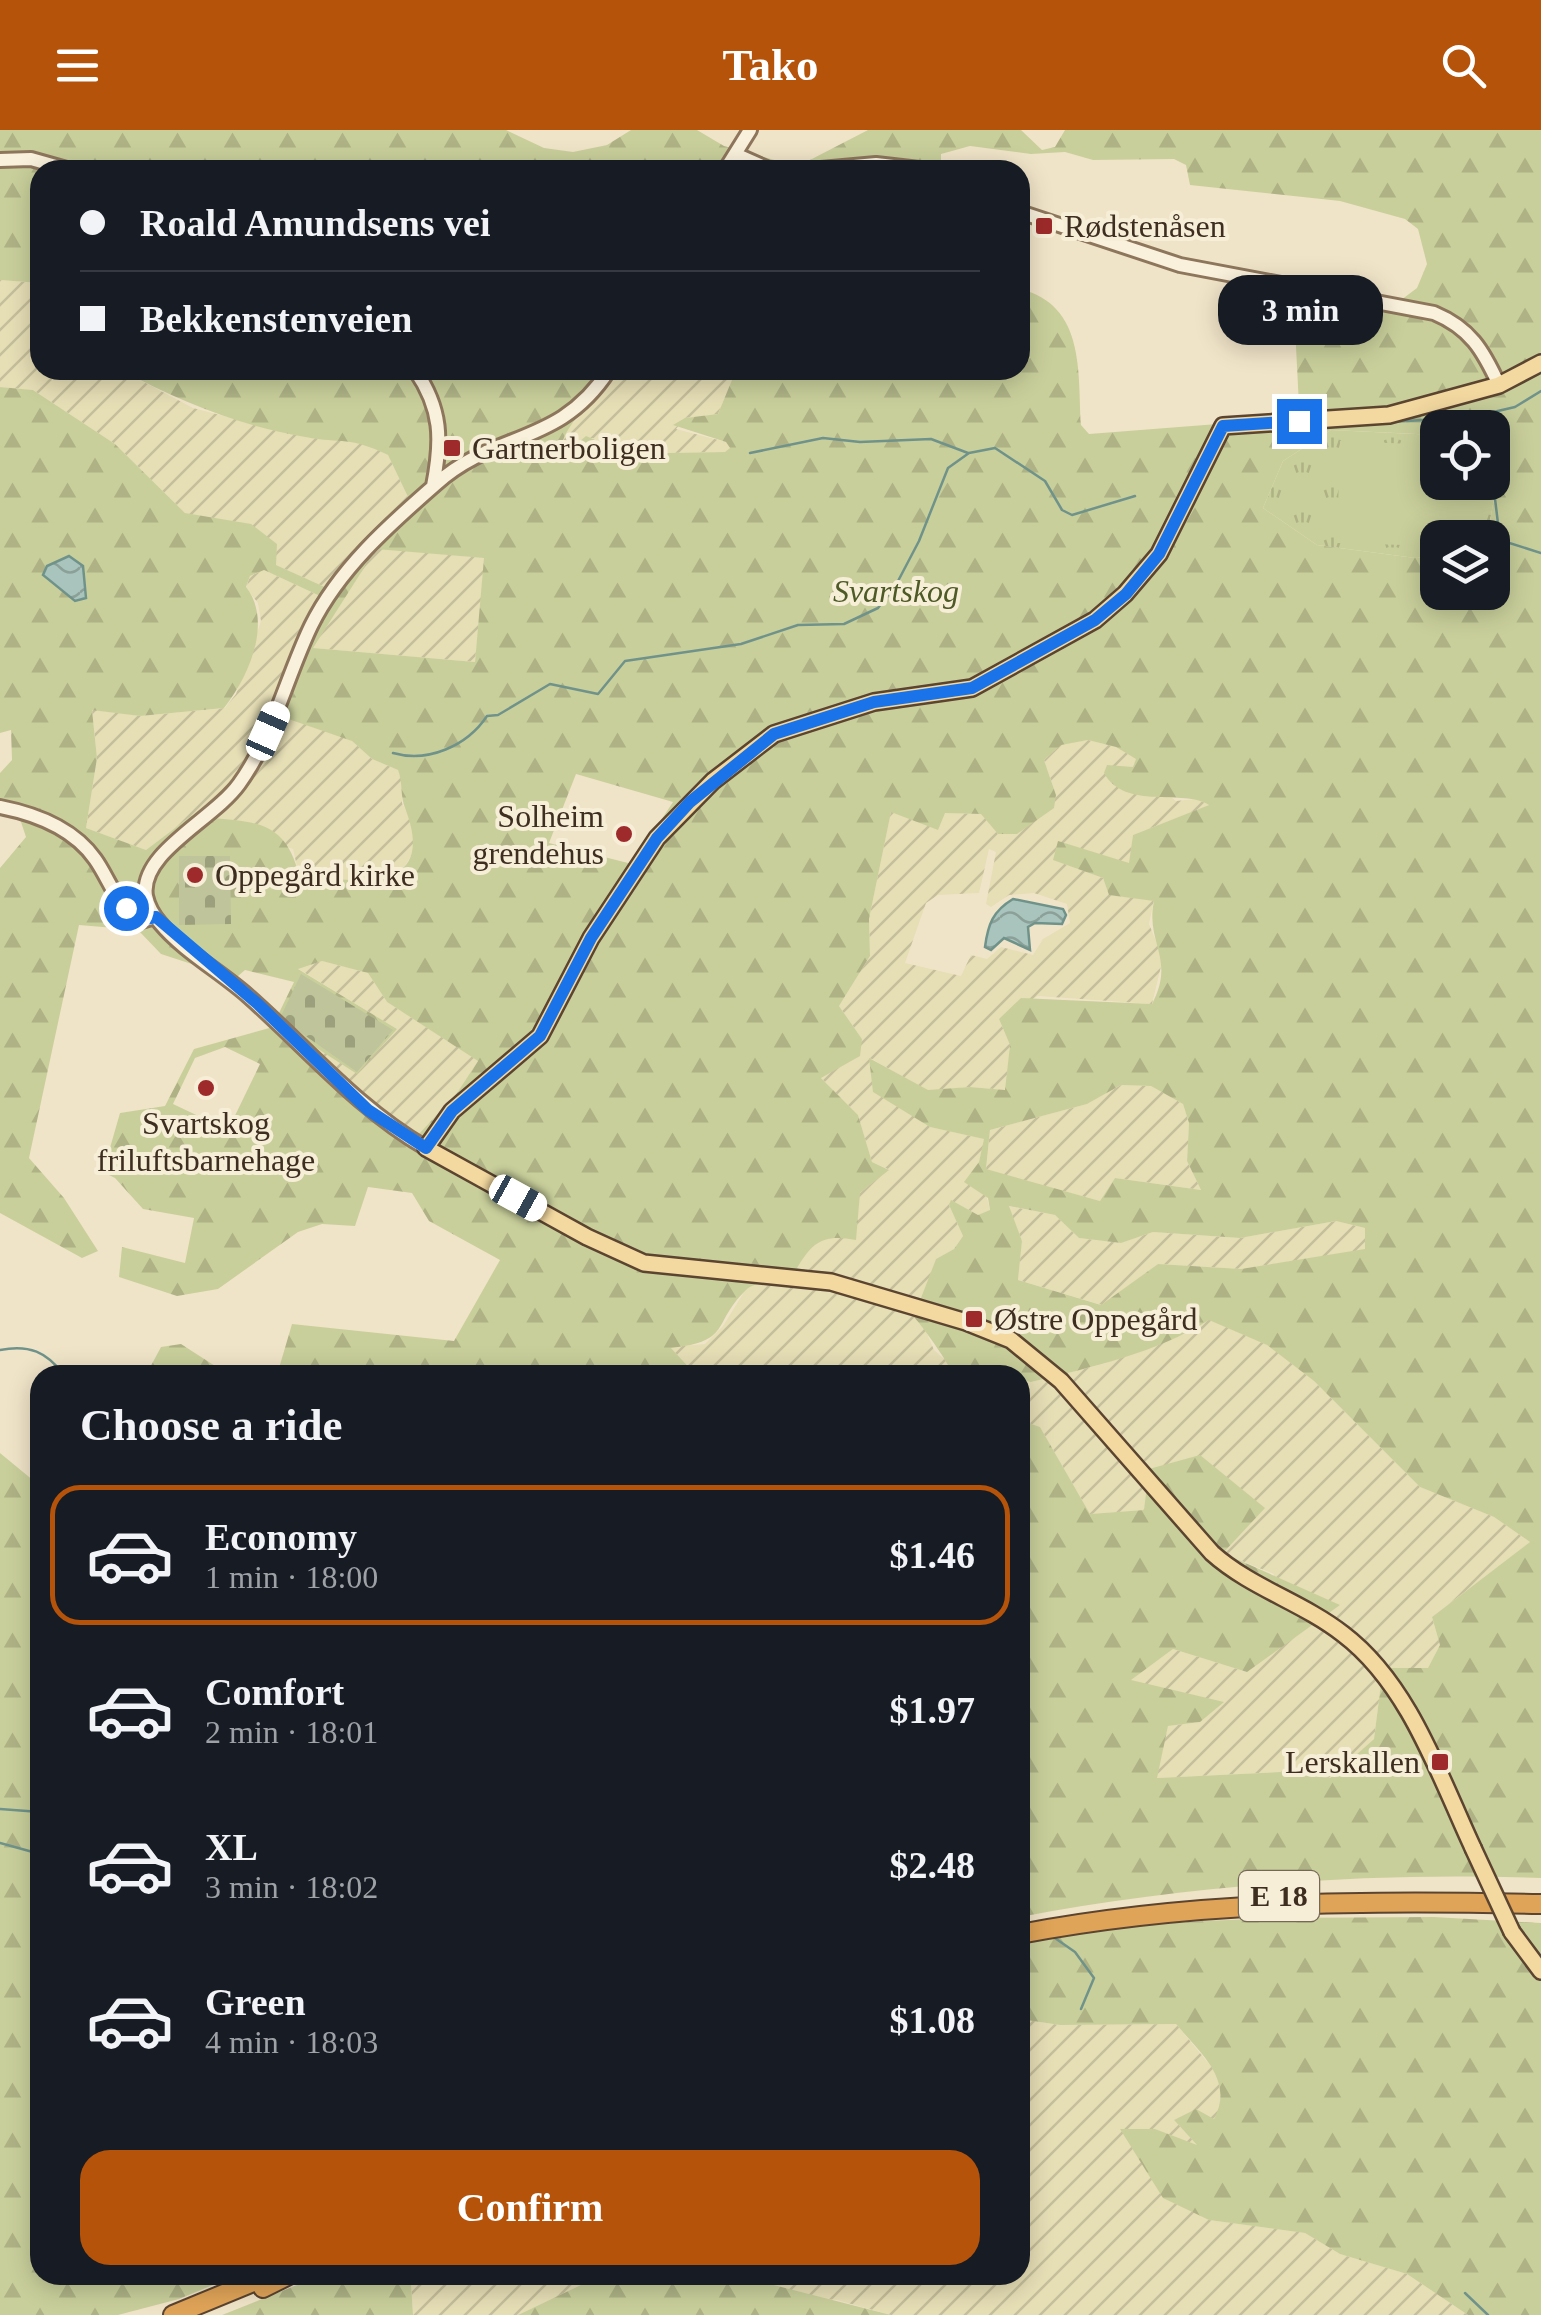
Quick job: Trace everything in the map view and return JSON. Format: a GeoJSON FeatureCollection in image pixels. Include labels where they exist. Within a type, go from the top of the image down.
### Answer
{"type":"FeatureCollection","features":[{"type":"Feature","properties":{"kind":"highway","name":"E 18"},"geometry":{"type":"LineString","coordinates":[[1030,1924],[1125,1908],[1224,1899],[1540,1902]]}},
{"type":"Feature","properties":{"kind":"highway","name":"E 18"},"geometry":{"type":"LineString","coordinates":[[1030,1932],[1143,1914],[1287,1903],[1540,1902]]}},
{"type":"Feature","properties":{"kind":"highway"},"geometry":{"type":"LineString","coordinates":[[173,2315],[246,2285]]}},
{"type":"Feature","properties":{"kind":"highway"},"geometry":{"type":"LineString","coordinates":[[198,2315],[267,2285]]}},
{"type":"Feature","properties":{"kind":"main road"},"geometry":{"type":"LineString","coordinates":[[1541,363],[1499,385],[1372,417],[1223,426],[1159,554],[1126,594],[1095,620],[972,688],[874,702],[786,729],[750,750],[657,838],[591,938],[540,1036],[452,1111],[426,1148],[587,1237],[644,1263],[831,1282],[966,1322],[1022,1347],[1074,1394],[1212,1554],[1239,1575],[1329,1624],[1370,1661],[1414,1726],[1512,1932],[1541,1971]]}},
{"type":"Feature","properties":{"kind":"street"},"geometry":{"type":"LineString","coordinates":[[731,160],[750,130]]}},
{"type":"Feature","properties":{"kind":"street"},"geometry":{"type":"LineString","coordinates":[[735,154],[749,160]]}},
{"type":"Feature","properties":{"kind":"street"},"geometry":{"type":"LineString","coordinates":[[0,160],[35,160]]}},
{"type":"Feature","properties":{"kind":"street"},"geometry":{"type":"LineString","coordinates":[[1030,215],[1180,265],[1434,313],[1459,325],[1479,344],[1499,385]]}},
{"type":"Feature","properties":{"kind":"street"},"geometry":{"type":"LineString","coordinates":[[421,380],[434,400],[440,426],[433,486]]}},
{"type":"Feature","properties":{"kind":"street"},"geometry":{"type":"LineString","coordinates":[[426,1148],[368,1110],[258,1004],[156,917],[146,890],[154,861],[233,792],[258,752],[328,597],[364,551],[433,486],[477,454],[530,438],[557,424],[582,405],[601,380]]}},
{"type":"Feature","properties":{"kind":"street"},"geometry":{"type":"LineString","coordinates":[[0,808],[64,828],[95,858],[134,917],[146,921],[156,917]]}},
{"type":"Feature","properties":{"kind":"shaded area"},"geometry":{"type":"Polygon","coordinates":[[[0,280],[30,282],[30,380],[140,380],[193,408],[309,438],[347,438],[388,455],[408,497],[352,552],[327,588],[276,565],[185,513],[115,444],[33,390],[0,387],[0,280]]]}},
{"type":"Feature","properties":{"kind":"shaded area"},"geometry":{"type":"Polygon","coordinates":[[[608,380],[732,380],[718,414],[685,418],[676,429],[726,442],[730,448],[725,452],[667,453],[641,443],[612,447],[592,438],[568,447],[562,436],[608,380]]]}},
{"type":"Feature","properties":{"kind":"shaded area"},"geometry":{"type":"Polygon","coordinates":[[[376,548],[485,558],[475,662],[312,648],[376,548]]]}},
{"type":"Feature","properties":{"kind":"shaded area"},"geometry":{"type":"Polygon","coordinates":[[[264,570],[320,596],[298,649],[352,741],[372,759],[398,770],[403,783],[402,803],[414,827],[416,847],[405,866],[366,884],[299,875],[293,849],[191,816],[146,850],[86,828],[97,758],[92,709],[140,716],[225,708],[236,694],[261,621],[258,603],[246,588],[250,576],[264,570]]]}},
{"type":"Feature","properties":{"kind":"shaded area"},"geometry":{"type":"Polygon","coordinates":[[[1088,740],[1116,747],[1137,759],[1134,767],[1176,801],[1196,799],[1210,805],[1133,835],[1130,864],[1058,842],[1054,860],[1103,878],[1109,895],[1154,900],[1149,924],[1163,958],[1152,1004],[1038,996],[999,1019],[1010,1045],[1006,1090],[970,1087],[928,1091],[870,1058],[930,1127],[985,1139],[979,1162],[990,1211],[978,1215],[952,1201],[949,1205],[963,1236],[954,1249],[936,1259],[922,1298],[796,1268],[811,1244],[832,1236],[860,1193],[888,1169],[872,1162],[858,1115],[821,1078],[862,1039],[839,1006],[870,956],[869,919],[891,811],[982,814],[998,834],[1056,795],[1044,760],[1061,744],[1088,740]],[[989,849],[979,893],[938,895],[926,903],[905,963],[961,976],[971,955],[987,959],[1001,947],[1033,955],[1043,939],[1070,923],[1067,904],[1034,893],[1009,895],[991,907],[986,904],[996,852],[989,849]]]}},
{"type":"Feature","properties":{"kind":"shaded area"},"geometry":{"type":"Polygon","coordinates":[[[322,961],[368,973],[387,1002],[479,1061],[457,1093],[418,1135],[374,1111],[294,1034],[397,1029],[297,968],[322,961]]]}},
{"type":"Feature","properties":{"kind":"shaded area"},"geometry":{"type":"Polygon","coordinates":[[[1121,1085],[1151,1086],[1183,1104],[1189,1123],[1187,1161],[1201,1190],[1115,1178],[1100,1201],[986,1170],[990,1130],[1087,1104],[1121,1085]]]}},
{"type":"Feature","properties":{"kind":"shaded area"},"geometry":{"type":"Polygon","coordinates":[[[1008,1206],[1055,1215],[1079,1238],[1120,1243],[1153,1232],[1240,1238],[1336,1221],[1365,1228],[1365,1250],[1241,1269],[1158,1264],[1102,1305],[1018,1280],[1022,1241],[1008,1206]]]}},
{"type":"Feature","properties":{"kind":"shaded area"},"geometry":{"type":"Polygon","coordinates":[[[761,1281],[818,1286],[907,1309],[919,1315],[934,1350],[951,1365],[687,1365],[670,1347],[705,1344],[723,1326],[746,1289],[761,1281]]]}},
{"type":"Feature","properties":{"kind":"shaded area"},"geometry":{"type":"Polygon","coordinates":[[[1208,1319],[1268,1345],[1314,1381],[1420,1487],[1494,1517],[1530,1542],[1432,1617],[1440,1645],[1428,1669],[1383,1669],[1374,1739],[1330,1778],[1280,1772],[1156,1778],[1168,1726],[1200,1722],[1129,1681],[1173,1649],[1247,1672],[1274,1574],[1222,1553],[1145,1510],[1090,1514],[1040,1427],[1030,1424],[1030,1382],[1103,1364],[1187,1333],[1208,1319]]]}},
{"type":"Feature","properties":{"kind":"shaded area"},"geometry":{"type":"Polygon","coordinates":[[[1030,2020],[1060,2025],[1176,2024],[1219,2076],[1221,2106],[1214,2120],[1174,2120],[1199,2147],[1209,2220],[1305,2233],[1340,2254],[1407,2274],[1468,2315],[891,2315],[837,2300],[643,2285],[1030,2285],[1030,2020]]]}},
{"type":"Feature","properties":{"kind":"shaded area"},"geometry":{"type":"Polygon","coordinates":[[[411,2285],[581,2285],[518,2315],[413,2315],[411,2285]]]}},
{"type":"Feature","properties":{"kind":"green space","name":"Svartskog"},"geometry":{"type":"Polygon","coordinates":[[[0,130],[506,130],[544,148],[573,152],[607,145],[631,130],[697,130],[724,146],[775,160],[30,160],[30,282],[0,280],[0,130]]]}},
{"type":"Feature","properties":{"kind":"green space","name":"Svartskog"},"geometry":{"type":"Polygon","coordinates":[[[868,130],[1021,130],[1042,150],[1055,147],[1065,130],[1541,130],[1541,1878],[1411,1877],[1279,1883],[1030,1915],[1030,1424],[1040,1427],[1090,1514],[1144,1510],[1149,1469],[1200,1455],[1265,1508],[1223,1553],[1340,1605],[1247,1672],[1173,1649],[1131,1680],[1224,1702],[1200,1722],[1168,1726],[1157,1778],[1280,1772],[1330,1778],[1374,1739],[1383,1668],[1428,1668],[1440,1645],[1432,1617],[1530,1542],[1494,1517],[1420,1487],[1314,1381],[1267,1345],[1209,1320],[1145,1350],[1031,1382],[1030,1365],[948,1365],[906,1309],[824,1287],[777,1282],[746,1290],[713,1336],[671,1348],[687,1365],[280,1365],[292,1324],[454,1341],[500,1260],[429,1221],[412,1193],[368,1187],[355,1226],[322,1224],[298,1232],[218,1289],[177,1296],[119,1277],[122,1247],[185,1263],[194,1218],[143,1209],[115,1178],[103,1172],[120,1113],[165,1106],[194,1049],[273,1027],[210,970],[161,954],[138,930],[79,925],[29,1158],[64,1198],[98,1251],[82,1258],[0,1213],[0,868],[26,837],[19,816],[0,804],[0,773],[12,760],[11,730],[0,733],[0,387],[33,390],[115,444],[185,513],[251,524],[277,544],[276,565],[327,588],[352,552],[408,497],[388,455],[355,443],[305,437],[233,419],[141,380],[607,380],[569,428],[563,443],[573,447],[586,436],[612,447],[634,442],[667,453],[725,452],[730,448],[726,442],[673,425],[685,418],[718,414],[732,380],[1030,380],[1030,293],[1057,309],[1067,325],[1078,362],[1081,425],[1089,434],[1282,419],[1299,406],[1295,327],[1306,308],[1393,306],[1417,288],[1427,264],[1418,229],[1405,219],[1340,201],[1190,185],[1186,165],[1174,159],[1093,160],[1065,152],[1031,154],[970,146],[941,154],[941,160],[810,160],[868,130]],[[1420,410],[1420,434],[1331,430],[1283,461],[1263,508],[1317,545],[1420,558],[1420,610],[1510,610],[1510,520],[1490,520],[1494,500],[1510,500],[1510,410],[1420,410]],[[376,549],[313,648],[475,662],[484,558],[376,549]],[[264,570],[250,576],[246,587],[257,616],[254,649],[242,681],[224,708],[140,716],[92,710],[97,758],[86,828],[146,850],[191,816],[245,821],[272,831],[283,841],[299,875],[344,880],[386,877],[401,869],[411,856],[413,836],[398,770],[372,759],[352,741],[271,713],[320,596],[264,570]],[[1088,740],[1061,745],[1044,760],[1056,795],[1054,808],[1017,834],[998,834],[981,814],[945,813],[938,830],[891,812],[869,919],[870,956],[839,1006],[862,1039],[860,1056],[821,1078],[858,1115],[872,1162],[889,1170],[860,1193],[856,1240],[836,1238],[820,1242],[808,1251],[797,1268],[921,1298],[936,1259],[954,1249],[963,1236],[949,1205],[951,1200],[978,1215],[990,1210],[988,1198],[964,1182],[979,1162],[984,1139],[930,1127],[873,1092],[869,1058],[928,1090],[1005,1090],[1010,1045],[999,1019],[1021,998],[1152,1004],[1161,974],[1153,928],[1154,901],[1109,895],[1103,878],[1053,860],[1058,841],[1129,863],[1133,835],[1209,805],[1198,800],[1126,792],[1113,785],[1104,773],[1107,765],[1133,767],[1136,759],[1116,747],[1088,740]],[[576,774],[549,843],[632,864],[673,802],[576,774]],[[322,961],[298,969],[397,1029],[357,1074],[301,1038],[374,1111],[418,1135],[457,1093],[478,1061],[387,1002],[368,973],[322,961]],[[245,970],[237,977],[278,1015],[294,982],[245,970]],[[225,1047],[195,1058],[173,1104],[228,1130],[260,1064],[225,1047]],[[1121,1085],[1087,1104],[990,1130],[986,1169],[1100,1201],[1115,1178],[1201,1190],[1187,1161],[1189,1123],[1183,1104],[1151,1086],[1121,1085]],[[1009,1206],[1022,1241],[1018,1280],[1101,1305],[1158,1264],[1241,1269],[1365,1249],[1365,1228],[1336,1221],[1240,1238],[1153,1232],[1121,1243],[1079,1238],[1055,1215],[1009,1206]]]}},
{"type":"Feature","properties":{"kind":"green space"},"geometry":{"type":"Polygon","coordinates":[[[1331,430],[1420,434],[1420,500],[1494,500],[1490,520],[1420,520],[1420,558],[1317,545],[1263,508],[1283,461],[1331,430]]]}},
{"type":"Feature","properties":{"kind":"green space"},"geometry":{"type":"Polygon","coordinates":[[[1340,441],[1420,444],[1420,500],[1486,500],[1486,520],[1420,520],[1420,545],[1337,543],[1340,441]]]}},
{"type":"Feature","properties":{"kind":"green space"},"geometry":{"type":"Polygon","coordinates":[[[179,856],[230,856],[231,924],[179,925],[179,856]]]}},
{"type":"Feature","properties":{"kind":"green space"},"geometry":{"type":"Polygon","coordinates":[[[301,974],[393,1030],[357,1072],[280,1018],[301,974]]]}},
{"type":"Feature","properties":{"kind":"green space"},"geometry":{"type":"Polygon","coordinates":[[[181,1344],[214,1365],[151,1365],[161,1347],[181,1344]]]}},
{"type":"Feature","properties":{"kind":"green space"},"geometry":{"type":"Polygon","coordinates":[[[0,1453],[30,1478],[30,2285],[213,2285],[179,2299],[118,2315],[0,2315],[0,1453]]]}},
{"type":"Feature","properties":{"kind":"green space"},"geometry":{"type":"Polygon","coordinates":[[[1434,1917],[1541,1923],[1541,2315],[1468,2315],[1407,2274],[1340,2254],[1305,2233],[1209,2220],[1163,2198],[1120,2129],[1155,2129],[1197,2145],[1174,2120],[1196,2109],[1214,2119],[1219,2105],[1218,2079],[1204,2057],[1176,2024],[1060,2025],[1030,2020],[1030,1942],[1174,1923],[1434,1917]]]}},
{"type":"Feature","properties":{"kind":"green space"},"geometry":{"type":"Polygon","coordinates":[[[297,2285],[411,2285],[413,2315],[222,2315],[297,2285]]]}},
{"type":"Feature","properties":{"kind":"green space"},"geometry":{"type":"Polygon","coordinates":[[[581,2285],[774,2285],[891,2315],[518,2315],[581,2285]]]}},
{"type":"Feature","properties":{"kind":"water"},"geometry":{"type":"Polygon","coordinates":[[[69,556],[83,566],[86,598],[75,601],[43,575],[47,566],[69,556]]]}},
{"type":"Feature","properties":{"kind":"water"},"geometry":{"type":"Polygon","coordinates":[[[1013,899],[1063,909],[1066,915],[1062,924],[1035,923],[1028,927],[1030,950],[1004,938],[991,950],[985,947],[993,919],[1013,899]]]}},
{"type":"Feature","properties":{"kind":"waterway"},"geometry":{"type":"LineString","coordinates":[[1374,423],[1472,417],[1515,407],[1541,391]]}},
{"type":"Feature","properties":{"kind":"waterway"},"geometry":{"type":"LineString","coordinates":[[750,453],[823,438],[860,442],[931,439],[968,453]]}},
{"type":"Feature","properties":{"kind":"waterway"},"geometry":{"type":"LineString","coordinates":[[393,753],[420,756],[446,750],[469,736],[487,716],[498,715],[550,684],[598,694],[625,661],[741,644],[798,625],[844,624],[878,608],[897,583],[919,541],[948,468],[969,453],[995,448],[1045,481],[1062,510],[1072,515],[1135,496]]}},
{"type":"Feature","properties":{"kind":"waterway"},"geometry":{"type":"LineString","coordinates":[[1495,500],[1500,540],[1541,553]]}},
{"type":"Feature","properties":{"kind":"waterway"},"geometry":{"type":"LineString","coordinates":[[0,1350],[20,1348],[36,1352],[55,1365]]}},
{"type":"Feature","properties":{"kind":"waterway"},"geometry":{"type":"LineString","coordinates":[[0,1809],[30,1811]]}},
{"type":"Feature","properties":{"kind":"waterway"},"geometry":{"type":"LineString","coordinates":[[0,1843],[30,1851]]}},
{"type":"Feature","properties":{"kind":"waterway"},"geometry":{"type":"LineString","coordinates":[[1052,1936],[1075,1952],[1094,1978],[1081,2009]]}},
{"type":"Feature","properties":{"kind":"waterway"},"geometry":{"type":"LineString","coordinates":[[1465,2293],[1488,2315]]}},
{"type":"Feature","properties":{"kind":"place","name":"Rødstenåsen"},"geometry":{"type":"Point","coordinates":[1044,226]}},
{"type":"Feature","properties":{"kind":"place","name":"Gartnerboligen"},"geometry":{"type":"Point","coordinates":[452,448]}},
{"type":"Feature","properties":{"kind":"place","name":"Solheim grendehus"},"geometry":{"type":"Point","coordinates":[624,834]}},
{"type":"Feature","properties":{"kind":"place","name":"Oppegård kirke"},"geometry":{"type":"Point","coordinates":[195,875]}},
{"type":"Feature","properties":{"kind":"place","name":"Svartskog friluftsbarnehage"},"geometry":{"type":"Point","coordinates":[206,1088]}},
{"type":"Feature","properties":{"kind":"place","name":"Østre Oppegård"},"geometry":{"type":"Point","coordinates":[974,1319]}},
{"type":"Feature","properties":{"kind":"place","name":"Lerskallen"},"geometry":{"type":"Point","coordinates":[1440,1762]}},
{"type":"Feature","properties":{"kind":"route"},"geometry":{"type":"LineString","coordinates":[[126,908],[140,920],[156,917],[164,928],[258,1004],[368,1110],[426,1148],[439,1126],[467,1096],[519,1058],[540,1036],[591,938],[657,838],[732,765],[764,740],[786,729],[874,702],[951,694],[985,683],[1095,620],[1126,594],[1159,554],[1223,426],[1238,421],[1299,421]]}}]}
